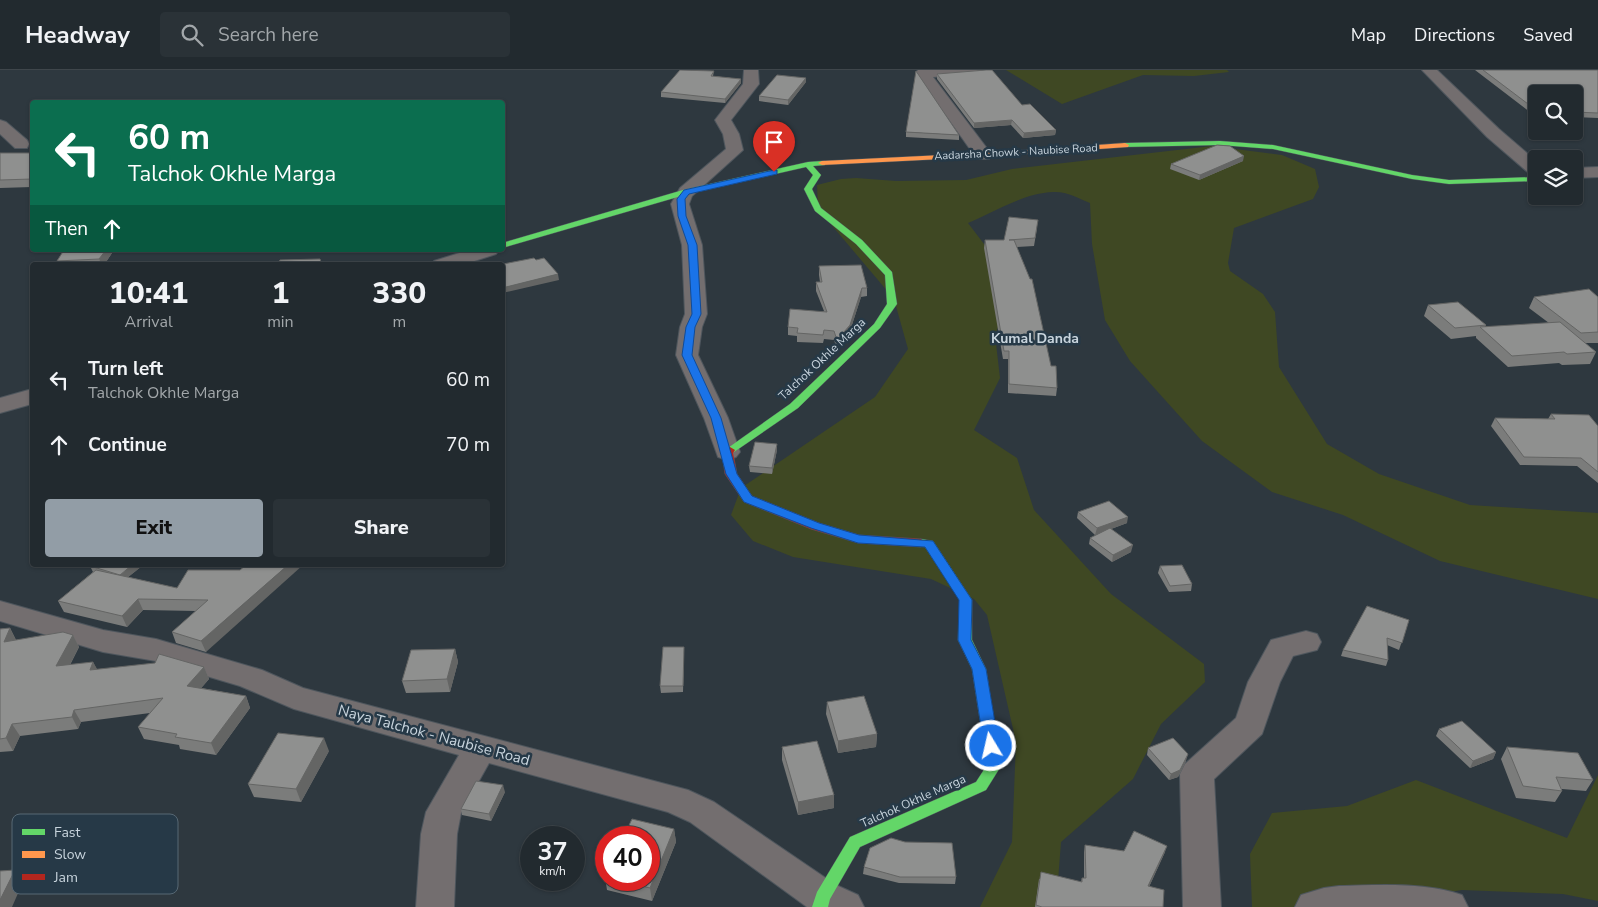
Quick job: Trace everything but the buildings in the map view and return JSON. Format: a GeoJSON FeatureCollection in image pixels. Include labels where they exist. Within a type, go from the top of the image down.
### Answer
{"type":"FeatureCollection","features":[{"type":"Feature","properties":{"kind":"street"},"geometry":{"type":"LineString","coordinates":[[727,452],[716,418],[687,355],[691,327],[696,314],[692,245],[680,204],[686,192],[735,150],[723,120],[751,84],[750,70]]}},
{"type":"Feature","properties":{"kind":"street"},"geometry":{"type":"LineString","coordinates":[[971,70],[923,73],[983,155]]}},
{"type":"Feature","properties":{"kind":"street"},"geometry":{"type":"LineString","coordinates":[[1429,70],[1493,134],[1528,163]]}},
{"type":"Feature","properties":{"kind":"street"},"geometry":{"type":"LineString","coordinates":[[0,125],[21,144]]}},
{"type":"Feature","properties":{"kind":"street","name":"Aadarsha Chowk - Naubise Road"},"geometry":{"type":"LineString","coordinates":[[505,245],[686,192],[808,164],[866,159],[983,155],[1135,144],[1220,143],[1282,149],[1412,178],[1449,182],[1528,179]]}},
{"type":"Feature","properties":{"kind":"street","name":"Talchok Okhle Marga"},"geometry":{"type":"LineString","coordinates":[[808,164],[817,175],[808,189],[818,209],[859,242],[889,274],[892,304],[877,326],[794,406],[727,452],[731,474],[748,499],[815,526],[858,539],[929,544],[966,600],[965,640],[979,669],[994,766],[981,786],[855,842],[829,904]]}},
{"type":"Feature","properties":{"kind":"street"},"geometry":{"type":"LineString","coordinates":[[1583,173],[1598,172]]}},
{"type":"Feature","properties":{"kind":"street"},"geometry":{"type":"LineString","coordinates":[[451,262],[483,252]]}},
{"type":"Feature","properties":{"kind":"street"},"geometry":{"type":"LineString","coordinates":[[0,406],[30,397]]}},
{"type":"Feature","properties":{"kind":"street","name":"Naya Talchok - Naubise Road"},"geometry":{"type":"LineString","coordinates":[[0,611],[103,641],[156,650],[251,678],[294,697],[676,800],[702,812],[829,904]]}},
{"type":"Feature","properties":{"kind":"street"},"geometry":{"type":"LineString","coordinates":[[1202,907],[1197,774],[1250,725],[1264,682],[1282,648],[1306,642]]}},
{"type":"Feature","properties":{"kind":"street"},"geometry":{"type":"LineString","coordinates":[[435,907],[438,834],[444,812],[480,748]]}},
{"type":"Feature","properties":{"kind":"street"},"geometry":{"type":"LineString","coordinates":[[1314,907],[1346,903],[1428,904],[1449,907]]}},
{"type":"Feature","properties":{"kind":"green space"},"geometry":{"type":"Polygon","coordinates":[[[1006,70],[1227,70],[1229,72],[1194,76],[1143,75],[1062,104],[1006,70]]]}},
{"type":"Feature","properties":{"kind":"green space"},"geometry":{"type":"Polygon","coordinates":[[[1212,146],[1282,155],[1315,169],[1319,187],[1313,199],[1234,228],[1228,263],[1230,271],[1263,294],[1275,312],[1279,367],[1327,444],[1379,474],[1470,505],[1598,513],[1598,599],[1440,561],[1343,515],[1272,492],[1202,441],[1130,361],[1105,320],[1092,244],[1090,203],[1063,193],[1042,193],[1020,199],[968,223],[1000,265],[1003,314],[995,335],[1000,378],[974,430],[1017,458],[1034,510],[1111,594],[1204,664],[1205,682],[1161,724],[1133,779],[1061,842],[1056,907],[980,907],[1012,842],[1016,742],[987,615],[974,599],[931,579],[793,557],[753,541],[731,515],[741,488],[875,397],[908,349],[894,299],[818,209],[817,185],[841,179],[856,178],[896,181],[966,180],[1012,169],[1212,146]]]}},
{"type":"Feature","properties":{"kind":"green space"},"geometry":{"type":"Polygon","coordinates":[[[1598,775],[1598,901],[1563,894],[1462,890],[1356,907],[1252,907],[1250,854],[1272,813],[1347,806],[1416,780],[1567,838],[1598,775]]]}},
{"type":"Feature","properties":{"kind":"traffic: fast"},"geometry":{"type":"LineString","coordinates":[[1125,145],[1220,143],[1273,147],[1412,177],[1449,182],[1528,179]]}},
{"type":"Feature","properties":{"kind":"traffic: fast"},"geometry":{"type":"LineString","coordinates":[[505,245],[686,192],[808,164],[822,163]]}},
{"type":"Feature","properties":{"kind":"traffic: fast"},"geometry":{"type":"LineString","coordinates":[[730,450],[794,406],[877,326],[892,304],[889,274],[859,242],[818,209],[808,189],[817,175],[808,164]]}},
{"type":"Feature","properties":{"kind":"traffic: fast"},"geometry":{"type":"LineString","coordinates":[[820,907],[823,897],[855,842],[981,786],[994,766],[979,669],[965,640],[966,600],[929,544],[921,543]]}},
{"type":"Feature","properties":{"kind":"traffic: slow"},"geometry":{"type":"LineString","coordinates":[[822,163],[983,155],[1125,145]]}},
{"type":"Feature","properties":{"kind":"traffic: jam"},"geometry":{"type":"LineString","coordinates":[[730,450],[727,452],[731,474],[748,499],[815,526],[858,539],[921,543]]}},
{"type":"Feature","properties":{"kind":"district","name":"Kumal Danda"},"geometry":{"type":"Point","coordinates":[1035,338]}},
{"type":"Feature","properties":{"kind":"route"},"geometry":{"type":"LineString","coordinates":[[774,172],[686,192],[680,204],[692,245],[696,314],[691,327],[687,355],[697,373],[716,418],[727,452],[731,474],[748,499],[815,526],[858,539],[929,544],[966,600],[965,640],[979,669],[991,746]]}}]}
